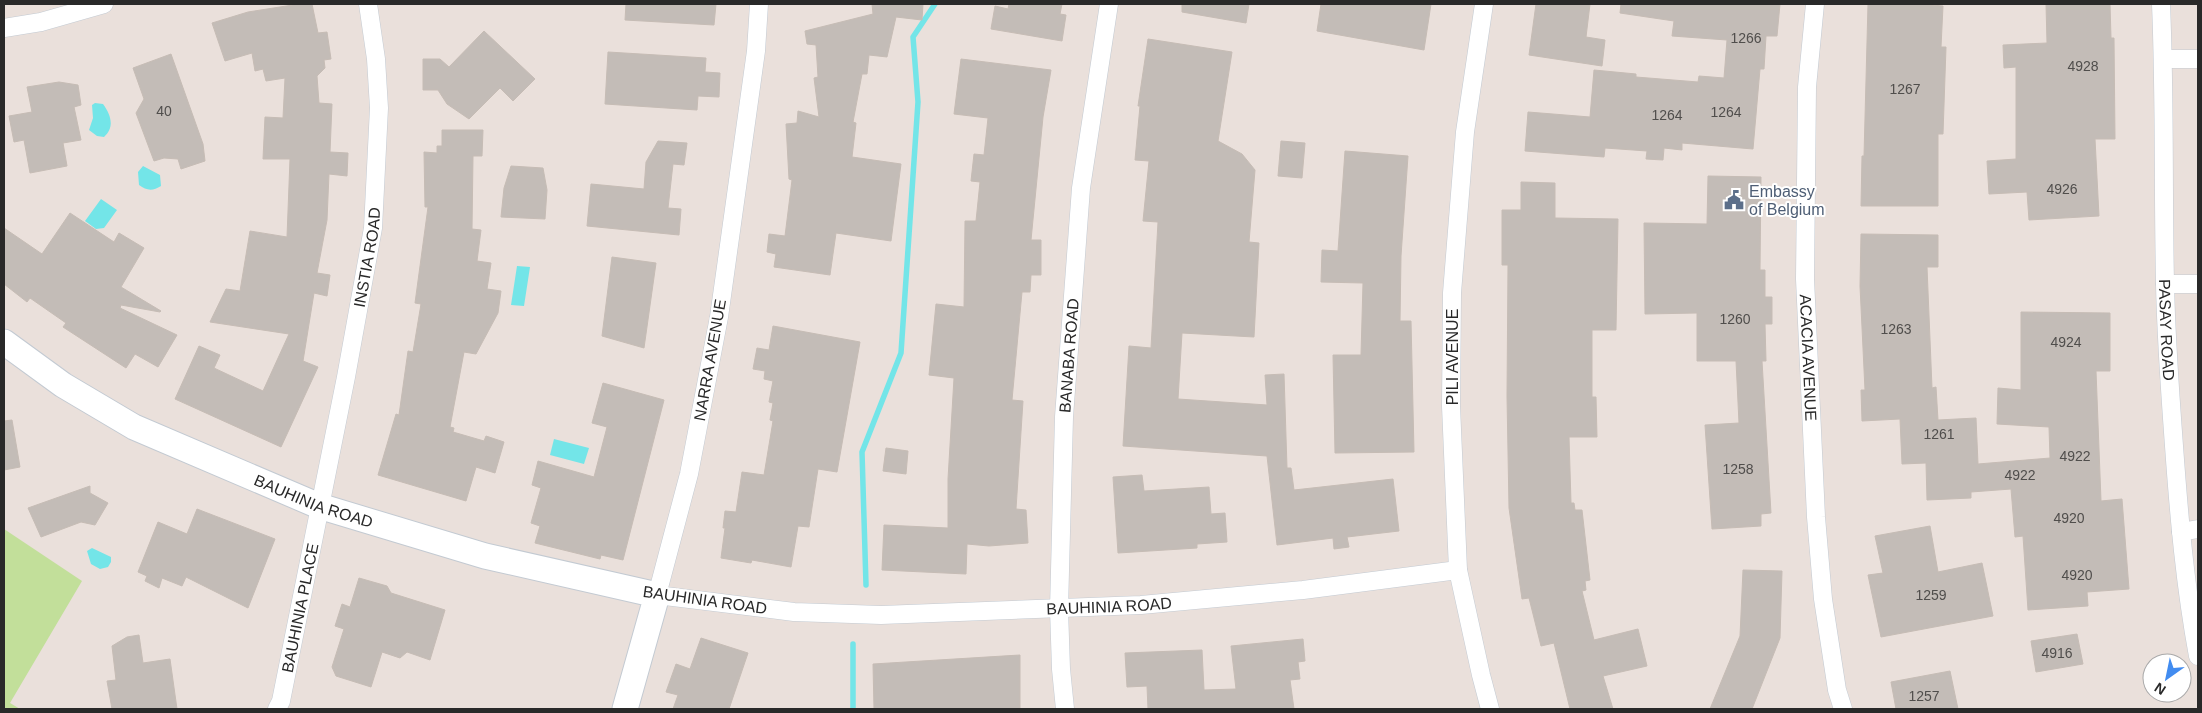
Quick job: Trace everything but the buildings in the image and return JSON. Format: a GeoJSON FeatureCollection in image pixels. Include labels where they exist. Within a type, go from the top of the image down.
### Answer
{"type":"FeatureCollection","features":[{"type":"Feature","properties":{"kind":"street"},"geometry":{"type":"LineString","coordinates":[[4,28],[41,22],[104,4]]}},
{"type":"Feature","properties":{"kind":"street","name":"INSTIA ROAD"},"geometry":{"type":"LineString","coordinates":[[319,506],[346,377],[373,228],[380,108],[376,59],[368,4]]}},
{"type":"Feature","properties":{"kind":"street","name":"NARRA AVENUE"},"geometry":{"type":"LineString","coordinates":[[625,709],[689,474],[719,317],[756,52],[758,4]]}},
{"type":"Feature","properties":{"kind":"street","name":"BANABA ROAD"},"geometry":{"type":"LineString","coordinates":[[1065,709],[1060,669],[1059,609],[1064,416],[1080,188],[1109,4]]}},
{"type":"Feature","properties":{"kind":"street","name":"PILI AVENUE"},"geometry":{"type":"LineString","coordinates":[[1484,4],[1465,132],[1452,293],[1451,406],[1458,570],[1490,709]]}},
{"type":"Feature","properties":{"kind":"street","name":"ACACIA AVENUE"},"geometry":{"type":"LineString","coordinates":[[1815,4],[1807,87],[1806,289],[1816,517],[1823,599],[1837,690],[1842,709]]}},
{"type":"Feature","properties":{"kind":"street","name":"PASAY ROAD"},"geometry":{"type":"LineString","coordinates":[[2161,4],[2168,367],[2188,602],[2198,656]]}},
{"type":"Feature","properties":{"kind":"street"},"geometry":{"type":"LineString","coordinates":[[2163,59],[2198,58]]}},
{"type":"Feature","properties":{"kind":"street"},"geometry":{"type":"LineString","coordinates":[[2165,284],[2198,284]]}},
{"type":"Feature","properties":{"kind":"street","name":"BAUHINIA ROAD"},"geometry":{"type":"LineString","coordinates":[[4,342],[63,385],[134,427],[319,506],[485,556],[657,595],[794,612],[880,615],[1142,605],[1303,590],[1458,570]]}},
{"type":"Feature","properties":{"kind":"street","name":"BAUHINIA PLACE"},"geometry":{"type":"LineString","coordinates":[[277,709],[281,701],[319,506]]}},
{"type":"Feature","properties":{"kind":"street"},"geometry":{"type":"LineString","coordinates":[[2181,532],[2198,530]]}},
{"type":"Feature","properties":{"kind":"green space"},"geometry":{"type":"Polygon","coordinates":[[[4,529],[82,581],[10,703],[20,709],[4,709],[4,529]]]}},
{"type":"Feature","properties":{"kind":"water"},"geometry":{"type":"Polygon","coordinates":[[[95,103],[103,104],[110,117],[110,129],[104,137],[97,136],[89,130],[93,118],[92,105],[95,103]]]}},
{"type":"Feature","properties":{"kind":"water"},"geometry":{"type":"Polygon","coordinates":[[[143,166],[160,175],[161,186],[150,190],[139,185],[138,172],[143,166]]]}},
{"type":"Feature","properties":{"kind":"water"},"geometry":{"type":"Polygon","coordinates":[[[101,199],[117,210],[104,228],[96,229],[85,221],[101,199]]]}},
{"type":"Feature","properties":{"kind":"water"},"geometry":{"type":"Polygon","coordinates":[[[517,266],[530,267],[524,306],[511,305],[517,266]]]}},
{"type":"Feature","properties":{"kind":"water"},"geometry":{"type":"Polygon","coordinates":[[[554,439],[589,448],[584,464],[550,455],[554,439]]]}},
{"type":"Feature","properties":{"kind":"water"},"geometry":{"type":"Polygon","coordinates":[[[92,548],[111,557],[108,567],[100,569],[91,564],[87,551],[92,548]]]}},
{"type":"Feature","properties":{"kind":"waterway"},"geometry":{"type":"LineString","coordinates":[[866,585],[862,452],[901,353],[918,102],[913,37],[935,4]]}},
{"type":"Feature","properties":{"kind":"waterway"},"geometry":{"type":"LineString","coordinates":[[853,644],[853,709]]}},
{"type":"Feature","properties":{"kind":"place","name":"Embassy of Belgium"},"geometry":{"type":"Point","coordinates":[1734,200]}}]}
